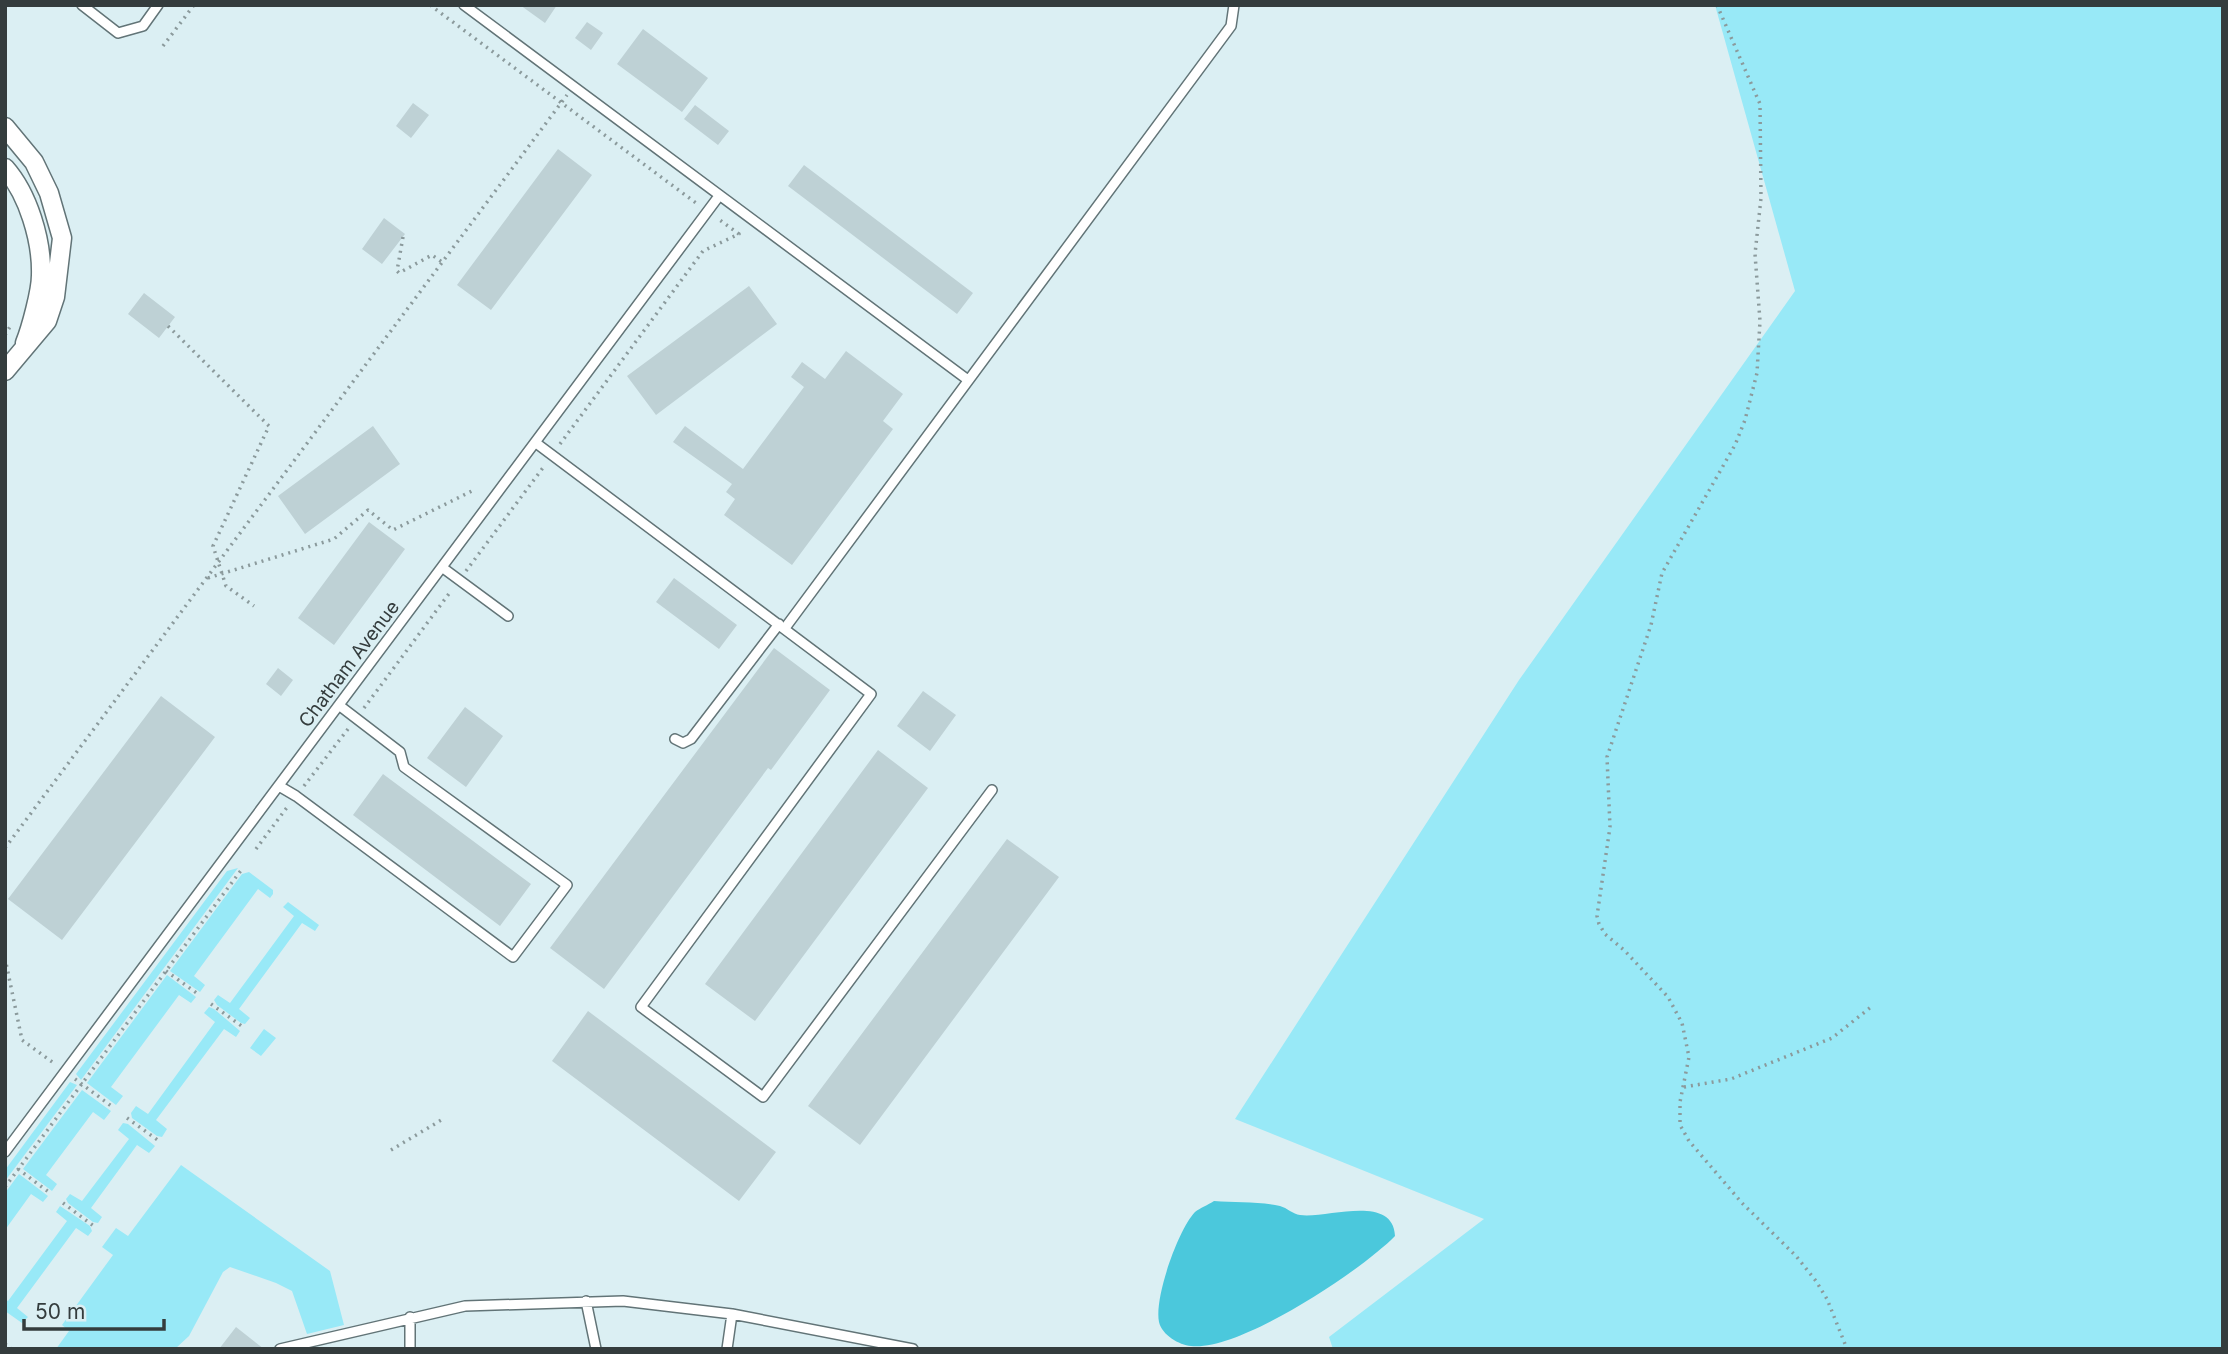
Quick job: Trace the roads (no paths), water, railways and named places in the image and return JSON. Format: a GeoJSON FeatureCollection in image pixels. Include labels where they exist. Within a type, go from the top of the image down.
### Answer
{"type":"FeatureCollection","features":[{"type":"Feature","properties":{"kind":"street"},"geometry":{"type":"LineString","coordinates":[[5,127],[34,162],[49,193],[62,238],[55,297],[47,321],[5,371]]}},
{"type":"Feature","properties":{"kind":"street"},"geometry":{"type":"LineString","coordinates":[[5,168],[24,195],[35,227],[42,275],[28,334],[19,356]]}},
{"type":"Feature","properties":{"kind":"lane"},"geometry":{"type":"LineString","coordinates":[[82,5],[118,33],[143,26],[158,5]]}},
{"type":"Feature","properties":{"kind":"lane"},"geometry":{"type":"LineString","coordinates":[[464,5],[968,380]]}},
{"type":"Feature","properties":{"kind":"lane"},"geometry":{"type":"LineString","coordinates":[[675,739],[683,743],[691,739],[782,626],[1231,26],[1234,5]]}},
{"type":"Feature","properties":{"kind":"lane","name":"Chatham Avenue"},"geometry":{"type":"LineString","coordinates":[[5,1152],[719,196]]}},
{"type":"Feature","properties":{"kind":"lane"},"geometry":{"type":"LineString","coordinates":[[536,443],[871,694],[641,1007],[763,1097],[992,790]]}},
{"type":"Feature","properties":{"kind":"lane"},"geometry":{"type":"LineString","coordinates":[[443,568],[508,616]]}},
{"type":"Feature","properties":{"kind":"lane"},"geometry":{"type":"LineString","coordinates":[[279,786],[513,957],[567,885],[404,767],[400,752],[340,706]]}},
{"type":"Feature","properties":{"kind":"lane"},"geometry":{"type":"LineString","coordinates":[[586,1301],[596,1349]]}},
{"type":"Feature","properties":{"kind":"lane"},"geometry":{"type":"LineString","coordinates":[[281,1349],[465,1306],[623,1301],[732,1314],[913,1349]]}},
{"type":"Feature","properties":{"kind":"lane"},"geometry":{"type":"LineString","coordinates":[[727,1349],[732,1314]]}},
{"type":"Feature","properties":{"kind":"lane"},"geometry":{"type":"LineString","coordinates":[[410,1317],[410,1349]]}}]}
